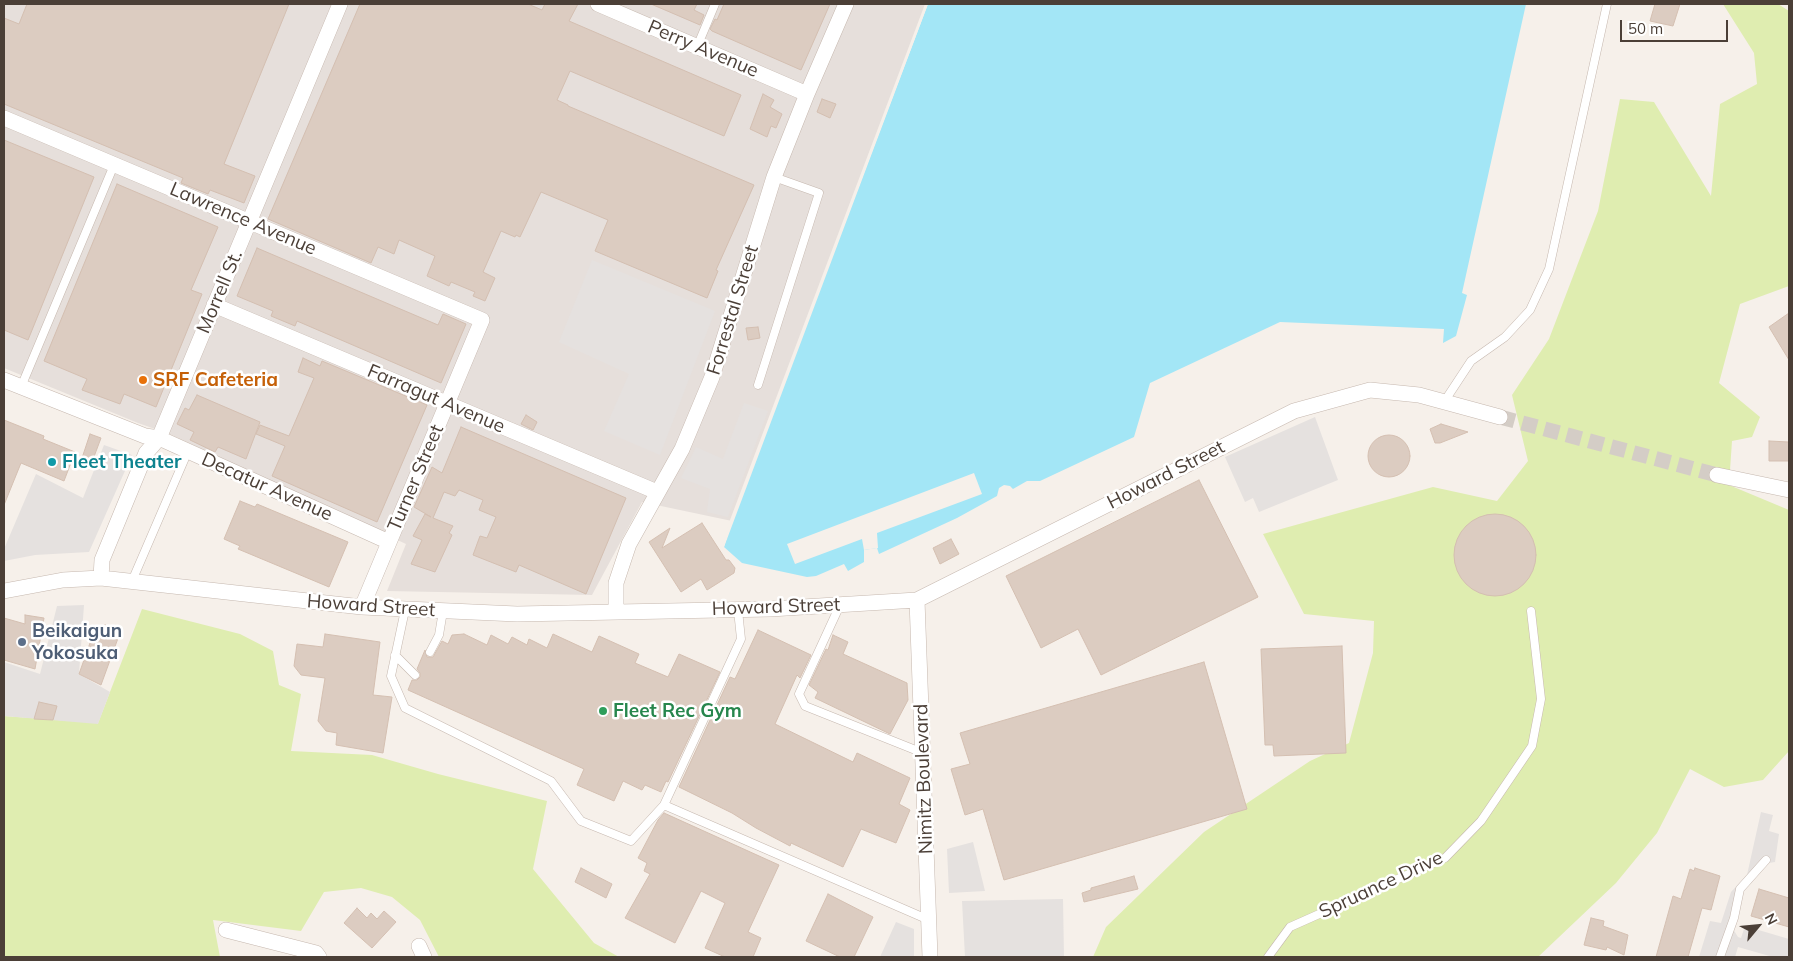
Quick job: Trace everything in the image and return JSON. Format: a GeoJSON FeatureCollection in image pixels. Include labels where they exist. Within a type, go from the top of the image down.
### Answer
{"type":"FeatureCollection","features":[{"type":"Feature","properties":{"kind":"street","name":"Morrell St."},"geometry":{"type":"LineString","coordinates":[[101,578],[102,560],[146,452],[159,438],[340,4]]}},
{"type":"Feature","properties":{"kind":"street","name":"Perry Avenue"},"geometry":{"type":"LineString","coordinates":[[598,4],[807,94]]}},
{"type":"Feature","properties":{"kind":"street","name":"Forrestal Street"},"geometry":{"type":"LineString","coordinates":[[616,612],[616,583],[629,544],[657,492],[678,464],[682,449],[712,377],[774,177],[846,4]]}},
{"type":"Feature","properties":{"kind":"street","name":"Lawrence Avenue"},"geometry":{"type":"LineString","coordinates":[[4,118],[482,320]]}},
{"type":"Feature","properties":{"kind":"street","name":"Farragut Avenue"},"geometry":{"type":"LineString","coordinates":[[214,305],[657,492]]}},
{"type":"Feature","properties":{"kind":"street","name":"Turner Street"},"geometry":{"type":"LineString","coordinates":[[362,608],[482,320]]}},
{"type":"Feature","properties":{"kind":"street","name":"Decatur Avenue"},"geometry":{"type":"LineString","coordinates":[[4,380],[145,436],[159,438],[389,542]]}},
{"type":"Feature","properties":{"kind":"street","name":"Howard Street"},"geometry":{"type":"LineString","coordinates":[[4,591],[63,580],[101,578],[362,608],[517,614],[738,610],[917,600],[1294,411],[1370,390],[1419,395],[1500,416]]}},
{"type":"Feature","properties":{"kind":"street"},"geometry":{"type":"LineString","coordinates":[[1717,475],[1789,490]]}},
{"type":"Feature","properties":{"kind":"street","name":"Nimitz Boulevard"},"geometry":{"type":"LineString","coordinates":[[917,600],[930,957]]}},
{"type":"Feature","properties":{"kind":"street"},"geometry":{"type":"LineString","coordinates":[[226,930],[316,953],[320,957]]}},
{"type":"Feature","properties":{"kind":"lane"},"geometry":{"type":"LineString","coordinates":[[697,47],[715,4]]}},
{"type":"Feature","properties":{"kind":"lane"},"geometry":{"type":"LineString","coordinates":[[1444,402],[1471,361],[1506,337],[1530,310],[1549,269],[1607,4]]}},
{"type":"Feature","properties":{"kind":"lane"},"geometry":{"type":"LineString","coordinates":[[21,387],[114,165]]}},
{"type":"Feature","properties":{"kind":"lane"},"geometry":{"type":"LineString","coordinates":[[758,385],[819,193],[774,177]]}},
{"type":"Feature","properties":{"kind":"lane"},"geometry":{"type":"LineString","coordinates":[[132,581],[188,451]]}},
{"type":"Feature","properties":{"kind":"lane"},"geometry":{"type":"LineString","coordinates":[[840,605],[799,694],[806,706],[923,753]]}},
{"type":"Feature","properties":{"kind":"lane"},"geometry":{"type":"LineString","coordinates":[[404,610],[391,676],[405,708],[551,781],[581,821],[631,841],[664,805],[741,639],[738,610]]}},
{"type":"Feature","properties":{"kind":"lane"},"geometry":{"type":"LineString","coordinates":[[430,652],[439,635],[443,611]]}},
{"type":"Feature","properties":{"kind":"lane","name":"Spruance Drive"},"geometry":{"type":"LineString","coordinates":[[1268,957],[1290,927],[1445,858],[1481,821],[1532,746],[1541,699],[1531,611]]}},
{"type":"Feature","properties":{"kind":"lane"},"geometry":{"type":"LineString","coordinates":[[395,655],[414,675]]}},
{"type":"Feature","properties":{"kind":"lane"},"geometry":{"type":"LineString","coordinates":[[664,805],[929,920]]}},
{"type":"Feature","properties":{"kind":"lane"},"geometry":{"type":"LineString","coordinates":[[1720,957],[1734,918],[1740,889],[1766,860]]}},
{"type":"Feature","properties":{"kind":"shaded area"},"geometry":{"type":"Polygon","coordinates":[[[4,4],[927,4],[732,521],[642,502],[592,595],[387,591],[406,544],[172,435],[4,368],[4,4]]]}},
{"type":"Feature","properties":{"kind":"shaded area"},"geometry":{"type":"Polygon","coordinates":[[[592,260],[715,311],[660,455],[604,431],[629,374],[559,342],[592,260]]]}},
{"type":"Feature","properties":{"kind":"shaded area"},"geometry":{"type":"Polygon","coordinates":[[[744,403],[768,411],[728,517],[707,512],[710,489],[681,478],[696,447],[723,459],[744,403]]]}},
{"type":"Feature","properties":{"kind":"shaded area"},"geometry":{"type":"Polygon","coordinates":[[[1315,417],[1338,480],[1259,512],[1253,498],[1245,502],[1225,457],[1315,417]]]}},
{"type":"Feature","properties":{"kind":"shaded area"},"geometry":{"type":"Polygon","coordinates":[[[104,445],[132,455],[89,552],[35,555],[4,561],[4,549],[36,474],[83,498],[104,445]]]}},
{"type":"Feature","properties":{"kind":"shaded area"},"geometry":{"type":"Polygon","coordinates":[[[84,605],[79,674],[110,692],[98,724],[4,716],[4,662],[40,674],[57,606],[84,605]]]}},
{"type":"Feature","properties":{"kind":"shaded area"},"geometry":{"type":"Polygon","coordinates":[[[1761,812],[1773,815],[1769,831],[1779,834],[1775,862],[1763,864],[1742,892],[1733,929],[1738,937],[1741,938],[1745,926],[1789,939],[1789,957],[1773,957],[1738,947],[1735,957],[1699,957],[1710,921],[1721,923],[1731,892],[1747,875],[1761,812]]]}},
{"type":"Feature","properties":{"kind":"shaded area"},"geometry":{"type":"Polygon","coordinates":[[[973,842],[985,891],[949,893],[947,849],[973,842]]]}},
{"type":"Feature","properties":{"kind":"shaded area"},"geometry":{"type":"Polygon","coordinates":[[[1063,899],[1064,957],[965,957],[962,901],[1063,899]]]}},
{"type":"Feature","properties":{"kind":"shaded area"},"geometry":{"type":"Polygon","coordinates":[[[896,922],[914,929],[914,957],[880,957],[896,922]]]}},
{"type":"Feature","properties":{"kind":"green space"},"geometry":{"type":"Polygon","coordinates":[[[1723,4],[1778,4],[1789,11],[1789,286],[1740,304],[1719,383],[1760,417],[1752,437],[1732,441],[1729,485],[1789,510],[1789,751],[1763,780],[1724,787],[1690,769],[1657,833],[1616,883],[1538,957],[1093,957],[1106,927],[1204,832],[1310,761],[1349,743],[1373,653],[1374,621],[1304,614],[1263,534],[1433,487],[1497,501],[1528,461],[1512,395],[1549,339],[1598,211],[1620,99],[1654,102],[1711,196],[1720,104],[1757,84],[1754,53],[1723,4]]]}},
{"type":"Feature","properties":{"kind":"green space"},"geometry":{"type":"Polygon","coordinates":[[[142,609],[240,634],[273,651],[279,685],[301,694],[291,751],[372,755],[438,774],[547,801],[533,869],[594,943],[619,957],[439,957],[420,920],[392,897],[361,888],[324,892],[301,931],[213,920],[220,957],[4,957],[4,716],[98,723],[142,609]]]}},
{"type":"Feature","properties":{"kind":"water"},"geometry":{"type":"Polygon","coordinates":[[[928,4],[1526,4],[1462,293],[1467,295],[1456,336],[1443,343],[1444,329],[1280,322],[1150,383],[1134,437],[1040,481],[1027,481],[1013,489],[1010,486],[1004,485],[999,488],[997,496],[957,518],[879,554],[877,548],[864,550],[864,562],[848,571],[844,564],[816,576],[807,577],[742,563],[724,547],[732,521],[928,4]]]}},
{"type":"Feature","properties":{"kind":"pier"},"geometry":{"type":"Polygon","coordinates":[[[925,4],[928,4],[724,547],[722,545],[730,520],[925,4]]]}},
{"type":"Feature","properties":{"kind":"pier"},"geometry":{"type":"Polygon","coordinates":[[[974,473],[982,494],[877,533],[878,548],[864,550],[862,539],[795,564],[787,544],[974,473]]]}},
{"type":"Feature","properties":{"kind":"building"},"geometry":{"type":"Polygon","coordinates":[[[27,4],[289,4],[224,164],[255,176],[244,203],[210,190],[208,194],[181,183],[183,178],[4,104],[4,18],[19,24],[27,4]]]}},
{"type":"Feature","properties":{"kind":"building"},"geometry":{"type":"Polygon","coordinates":[[[360,4],[528,4],[542,10],[545,4],[578,4],[569,21],[741,95],[724,136],[570,71],[557,100],[754,185],[716,270],[718,271],[707,298],[595,251],[608,220],[541,192],[520,237],[516,235],[515,237],[501,231],[483,272],[495,278],[485,301],[473,296],[475,292],[451,282],[449,286],[427,276],[435,256],[399,240],[394,254],[378,247],[371,263],[268,219],[360,4]]]}},
{"type":"Feature","properties":{"kind":"building"},"geometry":{"type":"Polygon","coordinates":[[[651,4],[697,4],[694,10],[704,15],[700,25],[651,4]]]}},
{"type":"Feature","properties":{"kind":"building"},"geometry":{"type":"Polygon","coordinates":[[[724,4],[830,4],[801,70],[712,31],[710,29],[715,19],[717,20],[724,4]]]}},
{"type":"Feature","properties":{"kind":"building"},"geometry":{"type":"Polygon","coordinates":[[[1655,4],[1680,4],[1673,26],[1650,21],[1655,4]]]}},
{"type":"Feature","properties":{"kind":"building"},"geometry":{"type":"Polygon","coordinates":[[[763,94],[774,100],[770,107],[782,114],[776,128],[771,126],[767,137],[750,129],[763,94]]]}},
{"type":"Feature","properties":{"kind":"building"},"geometry":{"type":"Polygon","coordinates":[[[822,99],[836,104],[830,118],[817,112],[822,99]]]}},
{"type":"Feature","properties":{"kind":"building"},"geometry":{"type":"Polygon","coordinates":[[[4,140],[94,177],[28,340],[4,330],[4,140]]]}},
{"type":"Feature","properties":{"kind":"building"},"geometry":{"type":"Polygon","coordinates":[[[117,184],[218,227],[191,290],[202,294],[156,407],[124,394],[120,404],[82,390],[87,379],[44,361],[117,184]]]}},
{"type":"Feature","properties":{"kind":"building"},"geometry":{"type":"Polygon","coordinates":[[[257,248],[438,325],[443,314],[466,324],[441,383],[297,321],[295,326],[271,316],[273,311],[237,296],[257,248]]]}},
{"type":"Feature","properties":{"kind":"building"},"geometry":{"type":"Polygon","coordinates":[[[1789,313],[1789,360],[1769,327],[1789,313]]]}},
{"type":"Feature","properties":{"kind":"building"},"geometry":{"type":"Polygon","coordinates":[[[758,327],[760,338],[748,340],[746,328],[758,327]]]}},
{"type":"Feature","properties":{"kind":"building"},"geometry":{"type":"Polygon","coordinates":[[[303,358],[320,366],[322,361],[427,405],[377,522],[272,476],[285,446],[256,434],[260,425],[289,436],[314,378],[298,372],[303,358]]]}},
{"type":"Feature","properties":{"kind":"building"},"geometry":{"type":"Polygon","coordinates":[[[197,395],[260,422],[246,459],[218,447],[215,452],[190,440],[194,432],[177,424],[185,408],[189,410],[197,395]]]}},
{"type":"Feature","properties":{"kind":"building"},"geometry":{"type":"Polygon","coordinates":[[[526,415],[537,422],[533,430],[521,424],[526,415]]]}},
{"type":"Feature","properties":{"kind":"building","name":"Fleet Theater"},"geometry":{"type":"Polygon","coordinates":[[[4,420],[44,436],[43,439],[75,452],[64,481],[21,463],[4,505],[4,420]]]}},
{"type":"Feature","properties":{"kind":"building"},"geometry":{"type":"Polygon","coordinates":[[[1441,424],[1468,432],[1440,443],[1435,443],[1430,429],[1441,424]]]}},
{"type":"Feature","properties":{"kind":"building"},"geometry":{"type":"Polygon","coordinates":[[[461,427],[626,498],[586,594],[519,565],[516,572],[473,555],[480,536],[487,538],[496,517],[479,510],[483,500],[459,490],[455,496],[444,492],[433,518],[453,526],[449,533],[452,535],[435,572],[411,564],[422,540],[413,536],[425,514],[431,517],[414,507],[432,467],[442,473],[461,427]]]}},
{"type":"Feature","properties":{"kind":"building"},"geometry":{"type":"Polygon","coordinates":[[[90,434],[101,438],[92,462],[82,458],[90,434]]]}},
{"type":"Feature","properties":{"kind":"building"},"geometry":{"type":"Polygon","coordinates":[[[1389,435],[1404,441],[1410,456],[1404,471],[1389,477],[1374,471],[1368,456],[1374,441],[1389,435]]]}},
{"type":"Feature","properties":{"kind":"building"},"geometry":{"type":"Polygon","coordinates":[[[1769,441],[1789,442],[1789,461],[1769,461],[1769,441]]]}},
{"type":"Feature","properties":{"kind":"building"},"geometry":{"type":"Polygon","coordinates":[[[1199,480],[1258,597],[1101,675],[1078,629],[1041,648],[1006,576],[1199,480]]]}},
{"type":"Feature","properties":{"kind":"building"},"geometry":{"type":"Polygon","coordinates":[[[240,501],[255,507],[257,504],[348,542],[329,587],[238,549],[240,546],[224,539],[240,501]]]}},
{"type":"Feature","properties":{"kind":"building"},"geometry":{"type":"Polygon","coordinates":[[[1495,514],[1511,517],[1524,526],[1533,539],[1536,555],[1533,571],[1524,584],[1511,593],[1495,596],[1479,593],[1466,584],[1457,571],[1454,555],[1457,539],[1466,526],[1479,517],[1495,514]]]}},
{"type":"Feature","properties":{"kind":"building"},"geometry":{"type":"Polygon","coordinates":[[[702,523],[726,560],[729,560],[735,568],[734,573],[707,590],[701,579],[681,592],[649,542],[670,528],[662,548],[702,523]]]}},
{"type":"Feature","properties":{"kind":"building"},"geometry":{"type":"Polygon","coordinates":[[[951,539],[959,554],[940,564],[933,548],[951,539]]]}},
{"type":"Feature","properties":{"kind":"building","name":"Beikaigun Yokosuka"},"geometry":{"type":"Polygon","coordinates":[[[25,615],[44,618],[35,669],[4,660],[4,618],[25,624],[25,615]]]}},
{"type":"Feature","properties":{"kind":"building"},"geometry":{"type":"Polygon","coordinates":[[[105,625],[121,630],[101,685],[79,674],[96,626],[103,630],[105,625]]]}},
{"type":"Feature","properties":{"kind":"building"},"geometry":{"type":"Polygon","coordinates":[[[758,630],[811,655],[800,678],[797,675],[775,724],[853,762],[857,753],[910,778],[899,804],[910,810],[896,843],[861,829],[843,867],[791,843],[790,846],[732,813],[679,787],[730,677],[735,679],[758,630]]]}},
{"type":"Feature","properties":{"kind":"building"},"geometry":{"type":"Polygon","coordinates":[[[325,634],[380,642],[373,695],[392,697],[383,753],[336,745],[337,733],[326,731],[318,721],[325,678],[301,675],[294,666],[297,644],[323,647],[325,634]]]}},
{"type":"Feature","properties":{"kind":"building"},"geometry":{"type":"Polygon","coordinates":[[[464,634],[487,645],[491,635],[508,644],[512,637],[527,645],[529,639],[547,648],[553,634],[592,652],[599,636],[639,654],[635,663],[668,677],[679,654],[720,672],[668,782],[666,781],[661,792],[645,785],[642,790],[623,781],[614,801],[577,785],[584,769],[408,690],[412,680],[417,680],[420,677],[417,669],[425,650],[427,657],[433,657],[442,641],[448,644],[452,635],[464,634]]]}},
{"type":"Feature","properties":{"kind":"building"},"geometry":{"type":"Polygon","coordinates":[[[833,635],[848,642],[843,654],[907,683],[908,700],[890,734],[815,698],[818,692],[809,685],[826,649],[828,650],[833,635]]]}},
{"type":"Feature","properties":{"kind":"building"},"geometry":{"type":"Polygon","coordinates":[[[1342,646],[1346,753],[1274,756],[1273,745],[1265,745],[1261,649],[1342,646]]]}},
{"type":"Feature","properties":{"kind":"building"},"geometry":{"type":"Polygon","coordinates":[[[1204,662],[1247,809],[1004,880],[983,809],[965,815],[951,769],[970,764],[960,733],[1204,662]]]}},
{"type":"Feature","properties":{"kind":"building"},"geometry":{"type":"Polygon","coordinates":[[[39,702],[57,706],[53,720],[34,719],[39,702]]]}},
{"type":"Feature","properties":{"kind":"building"},"geometry":{"type":"Polygon","coordinates":[[[664,813],[779,865],[748,932],[761,938],[753,957],[725,957],[705,948],[725,903],[701,891],[675,943],[625,918],[650,874],[644,871],[647,863],[638,858],[658,820],[664,813]]]}},
{"type":"Feature","properties":{"kind":"building"},"geometry":{"type":"Polygon","coordinates":[[[581,868],[612,884],[606,898],[575,882],[581,868]]]}},
{"type":"Feature","properties":{"kind":"building"},"geometry":{"type":"Polygon","coordinates":[[[1695,868],[1720,876],[1711,910],[1702,908],[1688,957],[1656,957],[1673,896],[1681,899],[1690,869],[1694,871],[1695,868]]]}},
{"type":"Feature","properties":{"kind":"building"},"geometry":{"type":"Polygon","coordinates":[[[1134,876],[1138,889],[1084,902],[1082,893],[1091,890],[1091,888],[1134,876]]]}},
{"type":"Feature","properties":{"kind":"building"},"geometry":{"type":"Polygon","coordinates":[[[1759,889],[1789,898],[1789,927],[1751,916],[1759,889]]]}},
{"type":"Feature","properties":{"kind":"building"},"geometry":{"type":"Polygon","coordinates":[[[828,894],[873,917],[854,957],[840,957],[806,941],[828,894]]]}},
{"type":"Feature","properties":{"kind":"building"},"geometry":{"type":"Polygon","coordinates":[[[357,908],[367,918],[371,913],[377,919],[384,911],[396,922],[372,948],[344,923],[357,908]]]}},
{"type":"Feature","properties":{"kind":"building"},"geometry":{"type":"Polygon","coordinates":[[[1591,918],[1604,921],[1603,926],[1628,935],[1624,955],[1607,947],[1606,950],[1584,945],[1591,918]]]}},
{"type":"Feature","properties":{"kind":"tunnel"},"geometry":{"type":"LineString","coordinates":[[1500,417],[1717,475]]}},
{"type":"Feature","properties":{"kind":"place","name":"SRF Cafeteria"},"geometry":{"type":"Point","coordinates":[143,380]}},
{"type":"Feature","properties":{"kind":"place","name":"Fleet Theater"},"geometry":{"type":"Point","coordinates":[52,462]}},
{"type":"Feature","properties":{"kind":"place","name":"Beikaigun Yokosuka"},"geometry":{"type":"Point","coordinates":[22,642]}},
{"type":"Feature","properties":{"kind":"place","name":"Fleet Rec Gym"},"geometry":{"type":"Point","coordinates":[603,711]}}]}
